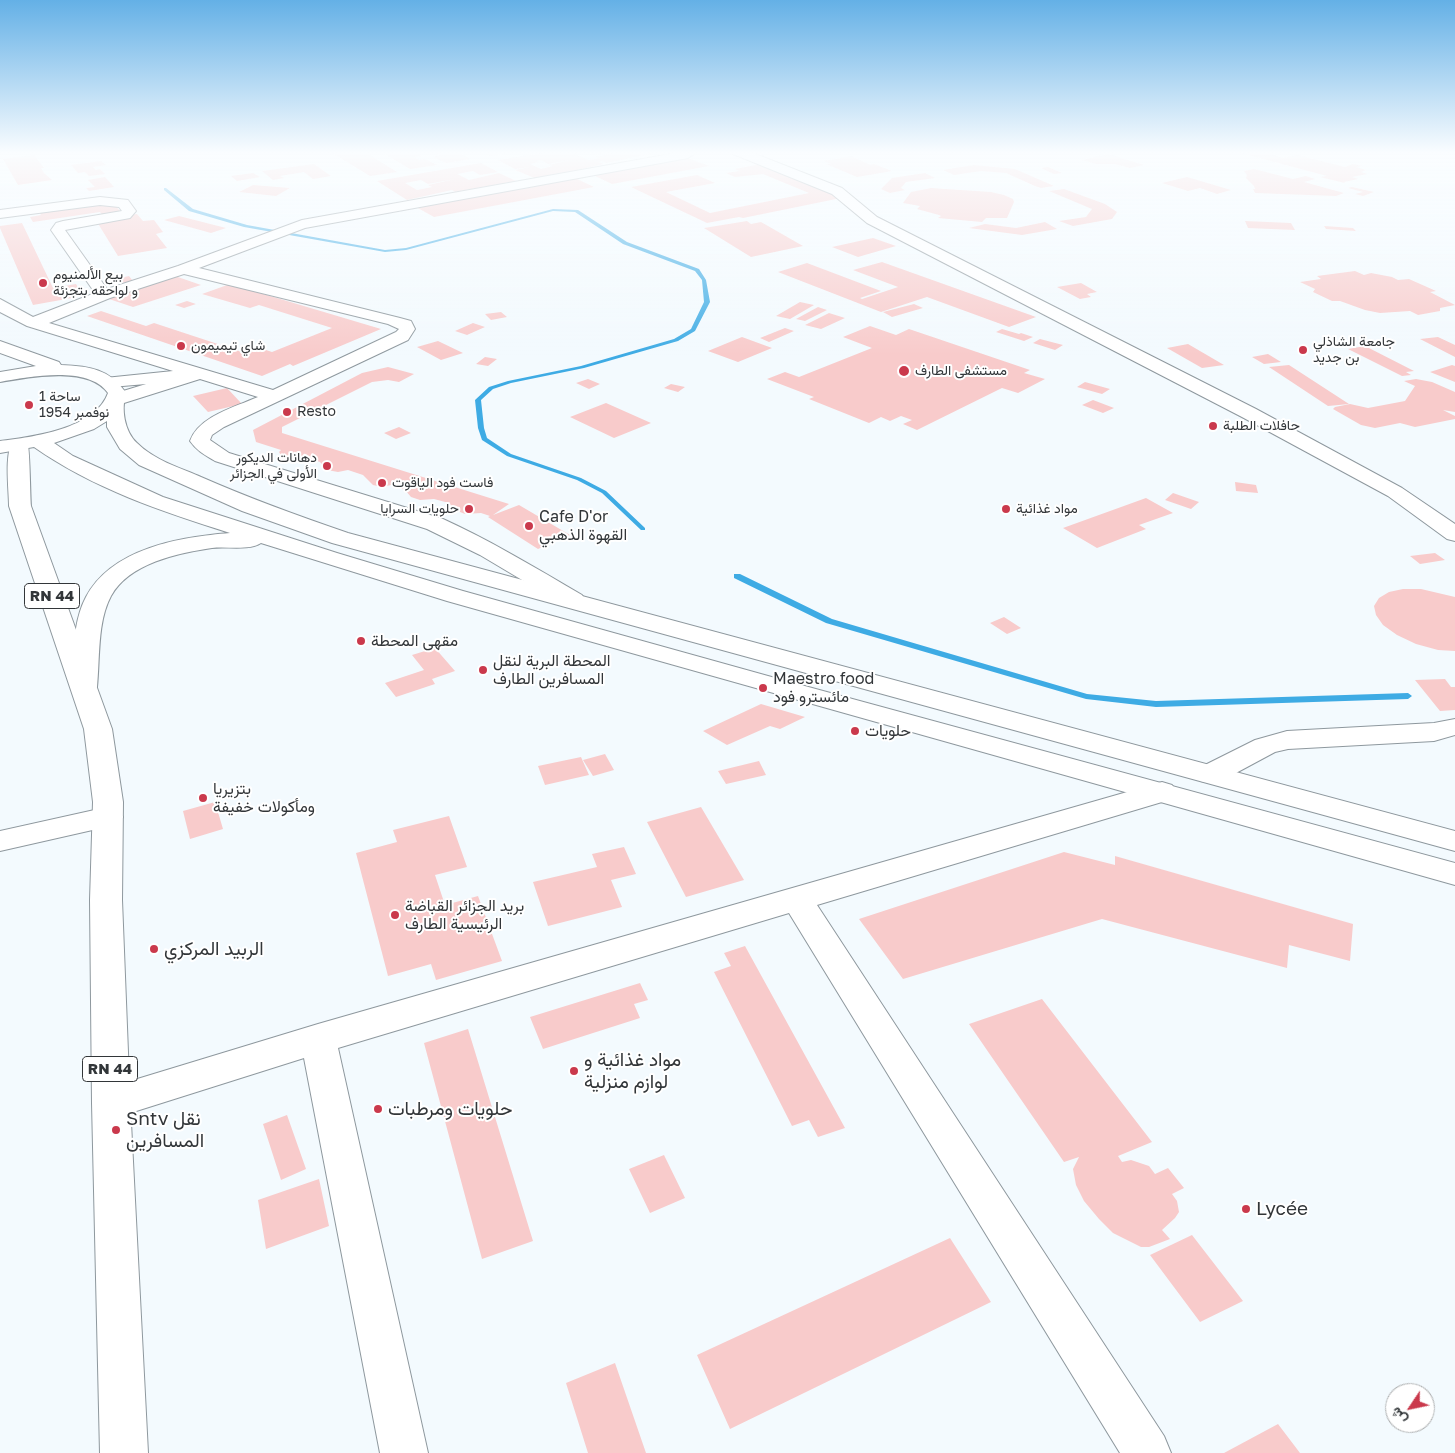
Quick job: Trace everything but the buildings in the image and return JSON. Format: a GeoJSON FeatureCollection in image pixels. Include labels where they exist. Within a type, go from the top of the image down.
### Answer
{"type":"FeatureCollection","features":[{"type":"Feature","properties":{"kind":"main road"},"geometry":{"type":"LineString","coordinates":[[101,219],[68,224],[58,230],[104,295]]}},
{"type":"Feature","properties":{"kind":"main road"},"geometry":{"type":"LineString","coordinates":[[33,323],[104,295],[183,269],[276,233],[325,219]]}},
{"type":"Feature","properties":{"kind":"main road"},"geometry":{"type":"LineString","coordinates":[[870,219],[1249,413],[1396,492],[1455,534]]}},
{"type":"Feature","properties":{"kind":"main road"},"geometry":{"type":"LineString","coordinates":[[183,269],[394,321],[404,325],[407,329],[402,336],[217,423],[203,432],[200,441],[206,448],[222,457],[435,524],[510,562],[573,600]]}},
{"type":"Feature","properties":{"kind":"main road"},"geometry":{"type":"LineString","coordinates":[[0,304],[9,312],[33,323],[274,396]]}},
{"type":"Feature","properties":{"kind":"main road"},"geometry":{"type":"LineString","coordinates":[[0,346],[39,363],[95,375],[114,395],[117,427],[127,445],[146,461],[250,506],[340,538],[1455,841]]}},
{"type":"Feature","properties":{"kind":"main road"},"geometry":{"type":"LineString","coordinates":[[0,377],[39,372],[83,373]]}},
{"type":"Feature","properties":{"kind":"main road"},"geometry":{"type":"LineString","coordinates":[[19,445],[86,425],[98,419],[114,395],[200,374]]}},
{"type":"Feature","properties":{"kind":"main road"},"geometry":{"type":"LineString","coordinates":[[19,445],[66,460],[155,502],[465,599],[1455,874]]}},
{"type":"Feature","properties":{"kind":"main road","name":"RN 44"},"geometry":{"type":"LineString","coordinates":[[19,445],[20,506],[98,729],[108,802],[106,900],[111,1103],[124,1453]]}},
{"type":"Feature","properties":{"kind":"main road","name":"RN 44"},"geometry":{"type":"LineString","coordinates":[[0,485],[20,506]]}},
{"type":"Feature","properties":{"kind":"main road"},"geometry":{"type":"LineString","coordinates":[[84,687],[94,608],[98,595],[108,582],[123,570],[143,559],[184,546],[237,539],[269,542],[329,558]]}},
{"type":"Feature","properties":{"kind":"main road"},"geometry":{"type":"LineString","coordinates":[[1210,774],[1265,746],[1287,740],[1434,732],[1455,727]]}},
{"type":"Feature","properties":{"kind":"main road"},"geometry":{"type":"LineString","coordinates":[[111,1103],[318,1039],[1162,792]]}},
{"type":"Feature","properties":{"kind":"main road"},"geometry":{"type":"LineString","coordinates":[[0,841],[108,817]]}},
{"type":"Feature","properties":{"kind":"main road"},"geometry":{"type":"LineString","coordinates":[[797,899],[1147,1453]]}},
{"type":"Feature","properties":{"kind":"main road"},"geometry":{"type":"LineString","coordinates":[[318,1039],[404,1453]]}},
{"type":"Feature","properties":{"kind":"waterway"},"geometry":{"type":"LineString","coordinates":[[221,219],[246,226],[385,251],[406,249],[520,219]]}},
{"type":"Feature","properties":{"kind":"waterway"},"geometry":{"type":"LineString","coordinates":[[588,219],[625,243],[697,270],[704,280],[707,302],[693,330],[676,340],[582,367],[510,382],[491,388],[478,400],[481,428],[484,439],[509,455],[579,479],[604,492],[643,529]]}},
{"type":"Feature","properties":{"kind":"waterway"},"geometry":{"type":"LineString","coordinates":[[737,576],[829,621],[1086,696],[1156,704],[1408,696]]}},
{"type":"Feature","properties":{"kind":"place","name":"بيع الألمنيوم و لواحقه بتجزئة"},"geometry":{"type":"Point","coordinates":[43,283]}},
{"type":"Feature","properties":{"kind":"place","name":"شاي تيميمون"},"geometry":{"type":"Point","coordinates":[181,346]}},
{"type":"Feature","properties":{"kind":"place","name":"جامعة الشاذلي بن جديد"},"geometry":{"type":"Point","coordinates":[1303,350]}},
{"type":"Feature","properties":{"kind":"place","name":"مستشفى الطارف"},"geometry":{"type":"Point","coordinates":[904,371]}},
{"type":"Feature","properties":{"kind":"place","name":"ساحة 1 نوفمبر 1954"},"geometry":{"type":"Point","coordinates":[29,405]}},
{"type":"Feature","properties":{"kind":"place","name":"Resto"},"geometry":{"type":"Point","coordinates":[287,412]}},
{"type":"Feature","properties":{"kind":"place","name":"حافلات الطلبة"},"geometry":{"type":"Point","coordinates":[1213,426]}},
{"type":"Feature","properties":{"kind":"place","name":"دهانات الديكور الأولى في الجزائر"},"geometry":{"type":"Point","coordinates":[327,466]}},
{"type":"Feature","properties":{"kind":"place","name":"فاست فود الياقوت"},"geometry":{"type":"Point","coordinates":[382,483]}},
{"type":"Feature","properties":{"kind":"place","name":"حلويات السرايا"},"geometry":{"type":"Point","coordinates":[469,509]}},
{"type":"Feature","properties":{"kind":"place","name":"مواد غذائية"},"geometry":{"type":"Point","coordinates":[1006,509]}},
{"type":"Feature","properties":{"kind":"place","name":"Cafe D'or القهوة الذهبي"},"geometry":{"type":"Point","coordinates":[529,526]}},
{"type":"Feature","properties":{"kind":"place","name":"مقهى المحطة"},"geometry":{"type":"Point","coordinates":[361,641]}},
{"type":"Feature","properties":{"kind":"place","name":"المحطة البرية لنقل المسافرين الطارف"},"geometry":{"type":"Point","coordinates":[483,670]}},
{"type":"Feature","properties":{"kind":"place","name":"Maestro food مائسترو فود"},"geometry":{"type":"Point","coordinates":[763,688]}},
{"type":"Feature","properties":{"kind":"place","name":"حلويات"},"geometry":{"type":"Point","coordinates":[855,731]}},
{"type":"Feature","properties":{"kind":"place","name":"بتزيريا ومأكولات خفيفة"},"geometry":{"type":"Point","coordinates":[203,798]}},
{"type":"Feature","properties":{"kind":"place","name":"بريد الجزائر القباضة الرئيسية الطارف"},"geometry":{"type":"Point","coordinates":[395,915]}},
{"type":"Feature","properties":{"kind":"place","name":"الربيد المركزي"},"geometry":{"type":"Point","coordinates":[154,949]}},
{"type":"Feature","properties":{"kind":"place","name":"مواد غذائية و لوازم منزلية"},"geometry":{"type":"Point","coordinates":[574,1071]}},
{"type":"Feature","properties":{"kind":"place","name":"حلويات ومرطبات"},"geometry":{"type":"Point","coordinates":[378,1109]}},
{"type":"Feature","properties":{"kind":"place","name":"Sntv نقل المسافرين"},"geometry":{"type":"Point","coordinates":[116,1130]}},
{"type":"Feature","properties":{"kind":"place","name":"Lycée"},"geometry":{"type":"Point","coordinates":[1246,1209]}}]}
